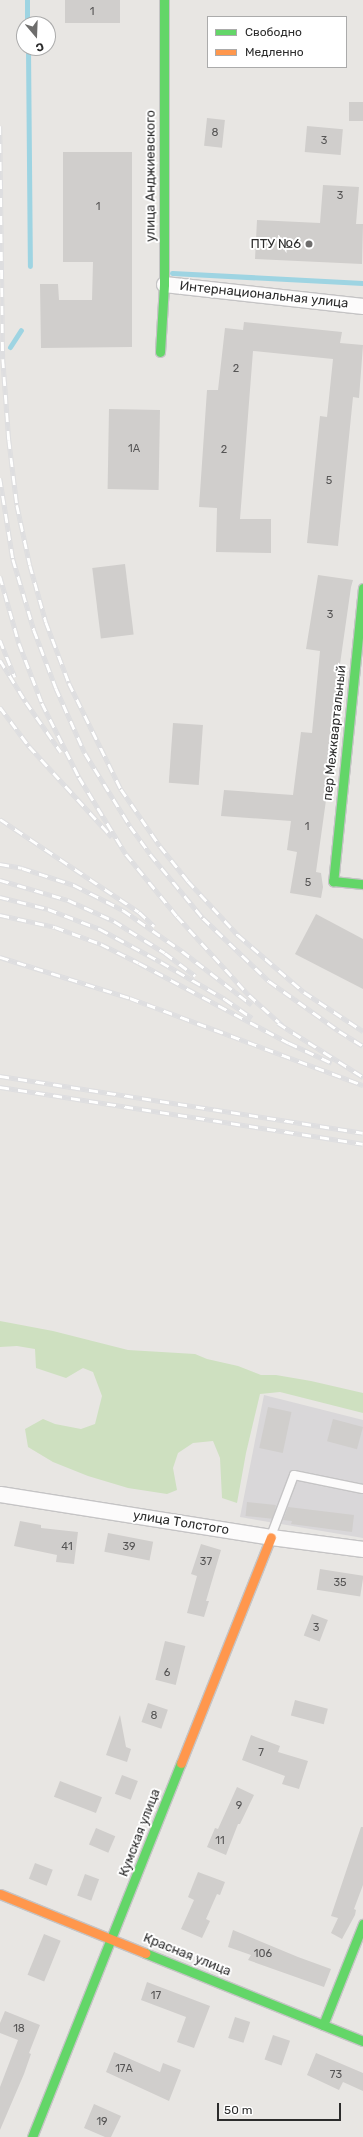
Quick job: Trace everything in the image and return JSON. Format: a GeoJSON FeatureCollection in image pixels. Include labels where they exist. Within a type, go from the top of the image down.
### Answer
{"type":"FeatureCollection","features":[{"type":"Feature","properties":{"kind":"street","name":"улица Анджиевского"},"geometry":{"type":"LineString","coordinates":[[160,352],[164,284],[164,0]]}},
{"type":"Feature","properties":{"kind":"street","name":"Интернациональная улица"},"geometry":{"type":"LineString","coordinates":[[164,284],[363,306]]}},
{"type":"Feature","properties":{"kind":"street","name":"пер Межквартальный"},"geometry":{"type":"LineString","coordinates":[[363,588],[333,881],[363,884]]}},
{"type":"Feature","properties":{"kind":"street","name":"улица Толстого"},"geometry":{"type":"LineString","coordinates":[[0,1494],[271,1537],[363,1549]]}},
{"type":"Feature","properties":{"kind":"street","name":"Кумская улица"},"geometry":{"type":"LineString","coordinates":[[32,2137],[271,1537]]}},
{"type":"Feature","properties":{"kind":"street","name":"Красная улица"},"geometry":{"type":"LineString","coordinates":[[0,1894],[112,1938],[363,2041]]}},
{"type":"Feature","properties":{"kind":"street"},"geometry":{"type":"LineString","coordinates":[[323,2025],[363,1924]]}},
{"type":"Feature","properties":{"kind":"lane"},"geometry":{"type":"LineString","coordinates":[[271,1537],[294,1475],[363,1489]]}},
{"type":"Feature","properties":{"kind":"shaded area"},"geometry":{"type":"Polygon","coordinates":[[[264,1395],[363,1420],[363,1538],[240,1517],[264,1395]]]}},
{"type":"Feature","properties":{"kind":"green space"},"geometry":{"type":"Polygon","coordinates":[[[0,1321],[53,1331],[128,1350],[195,1354],[207,1359],[238,1366],[261,1375],[276,1375],[311,1381],[363,1393],[363,1413],[280,1392],[260,1394],[246,1453],[237,1503],[222,1498],[220,1458],[213,1441],[193,1443],[178,1453],[173,1468],[177,1490],[167,1494],[128,1488],[88,1476],[53,1462],[28,1447],[25,1429],[43,1419],[55,1424],[81,1429],[95,1424],[102,1396],[93,1372],[83,1368],[66,1378],[36,1368],[35,1349],[17,1346],[0,1347],[0,1321]]]}},
{"type":"Feature","properties":{"kind":"building"},"geometry":{"type":"Polygon","coordinates":[[[65,0],[120,0],[120,23],[65,23],[65,0]]]}},
{"type":"Feature","properties":{"kind":"building"},"geometry":{"type":"Polygon","coordinates":[[[349,102],[363,102],[363,121],[349,121],[349,102]]]}},
{"type":"Feature","properties":{"kind":"building"},"geometry":{"type":"Polygon","coordinates":[[[207,118],[225,120],[222,148],[204,146],[207,118]]]}},
{"type":"Feature","properties":{"kind":"building"},"geometry":{"type":"Polygon","coordinates":[[[307,126],[343,129],[341,155],[305,152],[307,126]]]}},
{"type":"Feature","properties":{"kind":"building"},"geometry":{"type":"Polygon","coordinates":[[[63,152],[132,152],[132,347],[41,348],[40,284],[58,284],[59,300],[92,300],[93,262],[63,262],[63,152]]]}},
{"type":"Feature","properties":{"kind":"building","name":"ПТУ №6"},"geometry":{"type":"Polygon","coordinates":[[[323,185],[359,187],[356,224],[363,224],[362,264],[255,259],[257,220],[320,223],[323,185]]]}},
{"type":"Feature","properties":{"kind":"building"},"geometry":{"type":"Polygon","coordinates":[[[244,322],[342,332],[340,343],[363,345],[359,398],[353,397],[338,546],[307,543],[320,416],[327,417],[333,359],[253,351],[240,519],[271,519],[271,553],[216,552],[217,508],[199,507],[207,390],[218,390],[225,328],[243,330],[244,322]]]}},
{"type":"Feature","properties":{"kind":"building"},"geometry":{"type":"Polygon","coordinates":[[[109,409],[160,410],[159,490],[108,489],[109,409]]]}},
{"type":"Feature","properties":{"kind":"building"},"geometry":{"type":"Polygon","coordinates":[[[125,564],[134,634],[101,638],[92,568],[125,564]]]}},
{"type":"Feature","properties":{"kind":"building"},"geometry":{"type":"Polygon","coordinates":[[[318,575],[353,580],[340,664],[343,665],[338,714],[316,872],[321,873],[323,887],[321,898],[290,893],[297,852],[287,850],[291,821],[221,816],[224,790],[293,795],[301,732],[312,733],[320,651],[306,649],[318,575]]]}},
{"type":"Feature","properties":{"kind":"building"},"geometry":{"type":"Polygon","coordinates":[[[173,723],[203,725],[199,785],[169,783],[173,723]]]}},
{"type":"Feature","properties":{"kind":"building"},"geometry":{"type":"Polygon","coordinates":[[[316,914],[363,939],[363,989],[295,954],[316,914]]]}},
{"type":"Feature","properties":{"kind":"building"},"geometry":{"type":"Polygon","coordinates":[[[268,1407],[291,1412],[283,1453],[259,1448],[268,1407]]]}},
{"type":"Feature","properties":{"kind":"building"},"geometry":{"type":"Polygon","coordinates":[[[333,1419],[363,1427],[357,1449],[327,1441],[333,1419]]]}},
{"type":"Feature","properties":{"kind":"building"},"geometry":{"type":"Polygon","coordinates":[[[247,1502],[276,1505],[274,1519],[246,1516],[247,1502]]]}},
{"type":"Feature","properties":{"kind":"building"},"geometry":{"type":"Polygon","coordinates":[[[288,1507],[354,1515],[352,1532],[291,1524],[292,1521],[283,1520],[288,1507]]]}},
{"type":"Feature","properties":{"kind":"building"},"geometry":{"type":"Polygon","coordinates":[[[20,1521],[41,1525],[41,1528],[78,1532],[74,1564],[56,1562],[57,1555],[14,1546],[20,1521]]]}},
{"type":"Feature","properties":{"kind":"building"},"geometry":{"type":"Polygon","coordinates":[[[108,1533],[153,1542],[150,1560],[104,1552],[108,1533]]]}},
{"type":"Feature","properties":{"kind":"building"},"geometry":{"type":"Polygon","coordinates":[[[201,1544],[221,1550],[206,1601],[209,1601],[204,1617],[187,1613],[197,1576],[191,1574],[201,1544]]]}},
{"type":"Feature","properties":{"kind":"building"},"geometry":{"type":"Polygon","coordinates":[[[320,1569],[363,1576],[360,1597],[317,1590],[320,1569]]]}},
{"type":"Feature","properties":{"kind":"building"},"geometry":{"type":"Polygon","coordinates":[[[312,1614],[328,1620],[320,1642],[304,1635],[312,1614]]]}},
{"type":"Feature","properties":{"kind":"building"},"geometry":{"type":"Polygon","coordinates":[[[165,1641],[185,1646],[176,1685],[155,1680],[165,1641]]]}},
{"type":"Feature","properties":{"kind":"building"},"geometry":{"type":"Polygon","coordinates":[[[295,1700],[328,1709],[324,1724],[291,1715],[295,1700]]]}},
{"type":"Feature","properties":{"kind":"building"},"geometry":{"type":"Polygon","coordinates":[[[148,1703],[168,1710],[161,1729],[141,1722],[148,1703]]]}},
{"type":"Feature","properties":{"kind":"building"},"geometry":{"type":"Polygon","coordinates":[[[120,1715],[126,1747],[131,1749],[127,1762],[106,1755],[120,1715]]]}},
{"type":"Feature","properties":{"kind":"building"},"geometry":{"type":"Polygon","coordinates":[[[251,1735],[280,1746],[278,1752],[308,1761],[299,1789],[282,1784],[285,1776],[242,1760],[251,1735]]]}},
{"type":"Feature","properties":{"kind":"building"},"geometry":{"type":"Polygon","coordinates":[[[122,1775],[138,1781],[131,1800],[115,1794],[122,1775]]]}},
{"type":"Feature","properties":{"kind":"building"},"geometry":{"type":"Polygon","coordinates":[[[60,1781],[102,1797],[96,1813],[54,1797],[60,1781]]]}},
{"type":"Feature","properties":{"kind":"building"},"geometry":{"type":"Polygon","coordinates":[[[237,1787],[254,1795],[240,1824],[238,1824],[226,1855],[207,1847],[215,1828],[218,1829],[237,1787]]]}},
{"type":"Feature","properties":{"kind":"building"},"geometry":{"type":"Polygon","coordinates":[[[361,1827],[363,1827],[363,1885],[354,1909],[356,1910],[355,1915],[342,1939],[331,1933],[338,1918],[331,1916],[361,1827]]]}},
{"type":"Feature","properties":{"kind":"building"},"geometry":{"type":"Polygon","coordinates":[[[96,1828],[115,1836],[108,1853],[89,1845],[96,1828]]]}},
{"type":"Feature","properties":{"kind":"building"},"geometry":{"type":"Polygon","coordinates":[[[35,1863],[53,1870],[47,1886],[29,1879],[35,1863]]]}},
{"type":"Feature","properties":{"kind":"building"},"geometry":{"type":"Polygon","coordinates":[[[198,1872],[225,1882],[220,1895],[217,1894],[206,1919],[210,1921],[202,1938],[181,1929],[194,1900],[188,1897],[198,1872]]]}},
{"type":"Feature","properties":{"kind":"building"},"geometry":{"type":"Polygon","coordinates":[[[85,1874],[99,1879],[91,1901],[77,1896],[85,1874]]]}},
{"type":"Feature","properties":{"kind":"building"},"geometry":{"type":"Polygon","coordinates":[[[233,1930],[331,1969],[324,1987],[248,1960],[251,1955],[228,1947],[233,1930]]]}},
{"type":"Feature","properties":{"kind":"building"},"geometry":{"type":"Polygon","coordinates":[[[44,1934],[61,1941],[44,1982],[28,1975],[44,1934]]]}},
{"type":"Feature","properties":{"kind":"building"},"geometry":{"type":"Polygon","coordinates":[[[147,1982],[210,2006],[194,2048],[177,2042],[186,2017],[141,2000],[147,1982]]]}},
{"type":"Feature","properties":{"kind":"building"},"geometry":{"type":"Polygon","coordinates":[[[5,2011],[40,2025],[29,2053],[31,2054],[24,2074],[0,2130],[0,2087],[18,2040],[0,2033],[0,2023],[5,2011]]]}},
{"type":"Feature","properties":{"kind":"building"},"geometry":{"type":"Polygon","coordinates":[[[235,2017],[250,2022],[243,2043],[228,2038],[235,2017]]]}},
{"type":"Feature","properties":{"kind":"building"},"geometry":{"type":"Polygon","coordinates":[[[273,2035],[290,2041],[282,2065],[265,2060],[273,2035]]]}},
{"type":"Feature","properties":{"kind":"building"},"geometry":{"type":"Polygon","coordinates":[[[114,2052],[160,2072],[163,2063],[181,2070],[169,2101],[106,2072],[114,2052]]]}},
{"type":"Feature","properties":{"kind":"building"},"geometry":{"type":"Polygon","coordinates":[[[316,2053],[363,2073],[363,2091],[343,2082],[339,2090],[307,2075],[316,2053]]]}},
{"type":"Feature","properties":{"kind":"building"},"geometry":{"type":"Polygon","coordinates":[[[94,2104],[121,2116],[111,2137],[105,2137],[84,2128],[94,2104]]]}},
{"type":"Feature","properties":{"kind":"waterway"},"geometry":{"type":"LineString","coordinates":[[27,0],[27,16]]}},
{"type":"Feature","properties":{"kind":"waterway"},"geometry":{"type":"LineString","coordinates":[[28,56],[30,266]]}},
{"type":"Feature","properties":{"kind":"waterway"},"geometry":{"type":"LineString","coordinates":[[172,273],[363,283]]}},
{"type":"Feature","properties":{"kind":"waterway"},"geometry":{"type":"LineString","coordinates":[[10,347],[21,330]]}},
{"type":"Feature","properties":{"kind":"railway"},"geometry":{"type":"LineString","coordinates":[[0,126],[3,359],[9,440],[17,505],[30,565],[46,622],[69,683],[121,789],[160,846],[188,881],[238,935],[304,992],[363,1031]]}},
{"type":"Feature","properties":{"kind":"railway"},"geometry":{"type":"LineString","coordinates":[[0,478],[13,559],[34,630],[56,688],[85,753],[130,826],[150,854],[203,918],[269,981],[339,1031],[363,1046]]}},
{"type":"Feature","properties":{"kind":"railway"},"geometry":{"type":"LineString","coordinates":[[0,576],[19,643],[42,703],[79,777],[126,854],[177,916],[249,995],[282,1025]]}},
{"type":"Feature","properties":{"kind":"railway"},"geometry":{"type":"LineString","coordinates":[[0,640],[15,677]]}},
{"type":"Feature","properties":{"kind":"railway"},"geometry":{"type":"LineString","coordinates":[[0,660],[26,702],[61,752]]}},
{"type":"Feature","properties":{"kind":"railway"},"geometry":{"type":"LineString","coordinates":[[0,707],[29,746],[112,837]]}},
{"type":"Feature","properties":{"kind":"railway"},"geometry":{"type":"LineString","coordinates":[[0,819],[139,912],[154,926]]}},
{"type":"Feature","properties":{"kind":"railway"},"geometry":{"type":"LineString","coordinates":[[0,864],[22,868],[74,885],[123,910],[182,951],[252,1005]]}},
{"type":"Feature","properties":{"kind":"railway"},"geometry":{"type":"LineString","coordinates":[[0,880],[68,900],[114,921],[165,953],[195,976]]}},
{"type":"Feature","properties":{"kind":"railway"},"geometry":{"type":"LineString","coordinates":[[0,897],[48,909],[100,929],[225,999],[252,1018]]}},
{"type":"Feature","properties":{"kind":"railway"},"geometry":{"type":"LineString","coordinates":[[0,915],[55,927],[101,944],[289,1043],[332,1063]]}},
{"type":"Feature","properties":{"kind":"railway"},"geometry":{"type":"LineString","coordinates":[[0,957],[130,998],[363,1085]]}},
{"type":"Feature","properties":{"kind":"railway"},"geometry":{"type":"LineString","coordinates":[[278,1023],[363,1077]]}},
{"type":"Feature","properties":{"kind":"railway"},"geometry":{"type":"LineString","coordinates":[[0,1076],[363,1133]]}},
{"type":"Feature","properties":{"kind":"railway"},"geometry":{"type":"LineString","coordinates":[[0,1087],[363,1144]]}},
{"type":"Feature","properties":{"kind":"traffic: fast"},"geometry":{"type":"LineString","coordinates":[[160,352],[164,284],[164,0]]}},
{"type":"Feature","properties":{"kind":"traffic: fast"},"geometry":{"type":"LineString","coordinates":[[363,588],[333,881],[363,884]]}},
{"type":"Feature","properties":{"kind":"traffic: fast"},"geometry":{"type":"LineString","coordinates":[[32,2137],[181,1763]]}},
{"type":"Feature","properties":{"kind":"traffic: fast"},"geometry":{"type":"LineString","coordinates":[[323,2025],[363,1924]]}},
{"type":"Feature","properties":{"kind":"traffic: fast"},"geometry":{"type":"LineString","coordinates":[[145,1953],[363,2041]]}},
{"type":"Feature","properties":{"kind":"traffic: slow"},"geometry":{"type":"LineString","coordinates":[[181,1763],[271,1537]]}},
{"type":"Feature","properties":{"kind":"traffic: slow"},"geometry":{"type":"LineString","coordinates":[[0,1894],[145,1953]]}},
{"type":"Feature","properties":{"kind":"place","name":"ПТУ №6"},"geometry":{"type":"Point","coordinates":[309,244]}}]}
